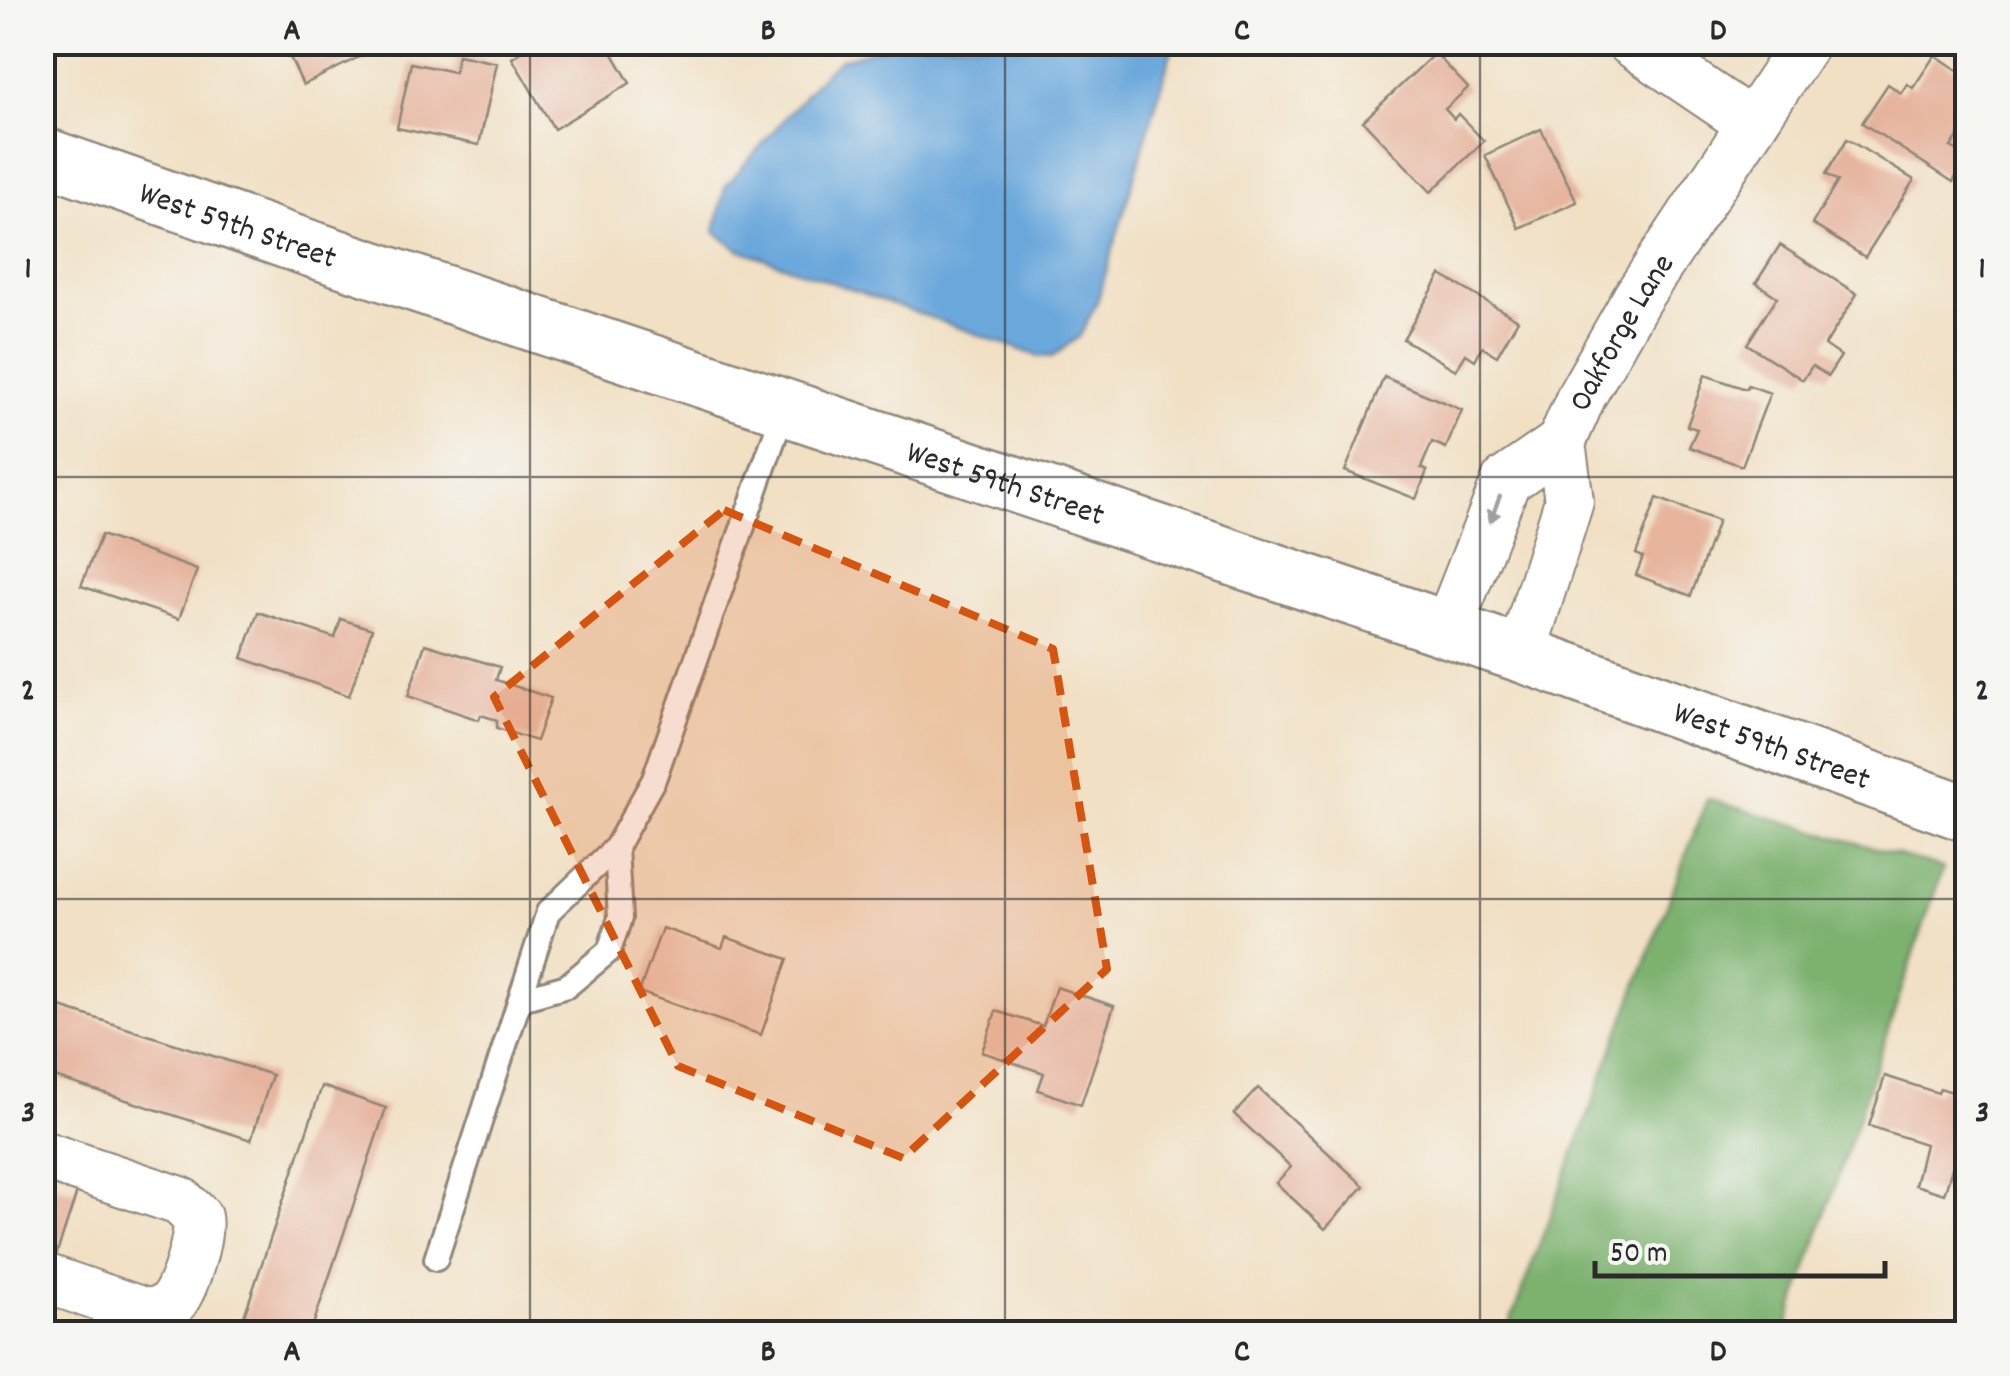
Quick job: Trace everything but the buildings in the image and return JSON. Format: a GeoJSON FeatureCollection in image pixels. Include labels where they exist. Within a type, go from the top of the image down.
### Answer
{"type":"FeatureCollection","features":[{"type":"Feature","properties":{"kind":"street"},"geometry":{"type":"LineString","coordinates":[[1631,42],[1752,124]]}},
{"type":"Feature","properties":{"kind":"street","name":"Oakforge Lane"},"geometry":{"type":"LineString","coordinates":[[1521,654],[1569,501],[1561,443],[1618,328],[1806,42]]}},
{"type":"Feature","properties":{"kind":"street","name":"West 59th Street"},"geometry":{"type":"LineString","coordinates":[[42,155],[1521,654],[1968,814]]}},
{"type":"Feature","properties":{"kind":"street"},"geometry":{"type":"LineString","coordinates":[[1447,631],[1506,480],[1561,443]]}},
{"type":"Feature","properties":{"kind":"street"},"geometry":{"type":"LineString","coordinates":[[42,1154],[180,1201],[197,1216],[199,1233],[178,1294],[163,1310],[146,1313],[42,1277]]}},
{"type":"Feature","properties":{"kind":"lane"},"geometry":{"type":"LineString","coordinates":[[436,1259],[548,912],[616,847],[654,779],[785,407]]}},
{"type":"Feature","properties":{"kind":"lane"},"geometry":{"type":"LineString","coordinates":[[521,999],[567,986],[609,951],[620,918],[616,847]]}},
{"type":"Feature","properties":{"kind":"highlighted area"},"geometry":{"type":"Polygon","coordinates":[[[724,510],[1053,649],[1107,969],[903,1158],[678,1066],[494,697],[724,510]]]}},
{"type":"Feature","properties":{"kind":"green space"},"geometry":{"type":"Polygon","coordinates":[[[1707,799],[1943,868],[1785,1333],[1506,1333],[1707,799]]]}},
{"type":"Feature","properties":{"kind":"water"},"geometry":{"type":"Polygon","coordinates":[[[902,42],[1174,43],[1097,302],[1080,336],[1052,357],[1038,356],[738,249],[715,232],[725,187],[825,72],[841,59],[902,42]]]}}]}
